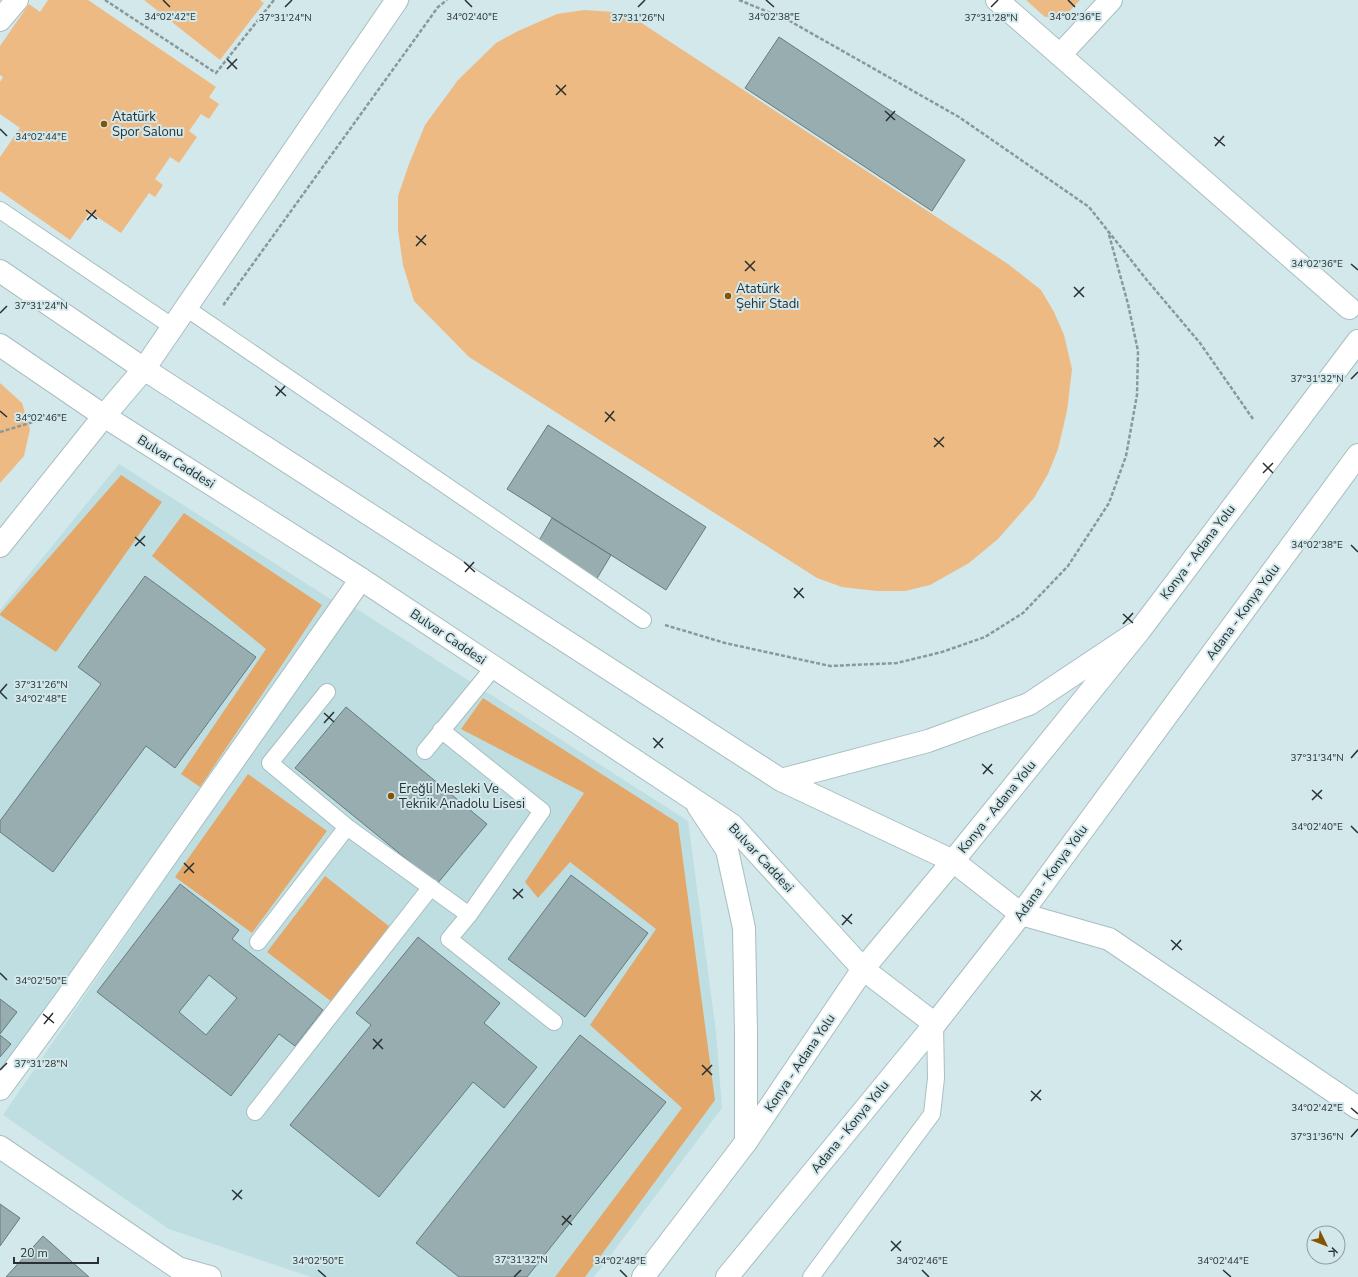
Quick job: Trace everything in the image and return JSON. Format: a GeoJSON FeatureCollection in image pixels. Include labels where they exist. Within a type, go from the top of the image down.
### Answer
{"type":"FeatureCollection","features":[{"type":"Feature","properties":{"kind":"main road"},"geometry":{"type":"LineString","coordinates":[[0,20],[17,0]]}},
{"type":"Feature","properties":{"kind":"main road"},"geometry":{"type":"LineString","coordinates":[[0,546],[104,416],[144,369],[397,0]]}},
{"type":"Feature","properties":{"kind":"main road"},"geometry":{"type":"LineString","coordinates":[[997,0],[1349,308]]}},
{"type":"Feature","properties":{"kind":"main road"},"geometry":{"type":"LineString","coordinates":[[1060,55],[1112,0]]}},
{"type":"Feature","properties":{"kind":"main road"},"geometry":{"type":"LineString","coordinates":[[0,271],[144,369],[781,780],[953,861],[1021,914],[1109,939],[1358,1108]]}},
{"type":"Feature","properties":{"kind":"main road","name":"Konya - Adana Yolu"},"geometry":{"type":"LineString","coordinates":[[643,1277],[746,1142],[863,969],[953,861],[1140,630],[1358,341]]}},
{"type":"Feature","properties":{"kind":"main road","name":"Bulvar Caddesi"},"geometry":{"type":"LineString","coordinates":[[0,345],[104,416],[361,579],[732,825],[863,969],[935,1024]]}},
{"type":"Feature","properties":{"kind":"main road","name":"Adana - Konya Yolu"},"geometry":{"type":"LineString","coordinates":[[727,1277],[935,1024],[1021,914],[1358,456]]}},
{"type":"Feature","properties":{"kind":"main road"},"geometry":{"type":"LineString","coordinates":[[0,1089],[64,1002],[361,579]]}},
{"type":"Feature","properties":{"kind":"main road"},"geometry":{"type":"LineString","coordinates":[[781,780],[928,742],[1029,704],[1140,630]]}},
{"type":"Feature","properties":{"kind":"main road"},"geometry":{"type":"LineString","coordinates":[[693,798],[726,850],[744,928],[746,1142]]}},
{"type":"Feature","properties":{"kind":"main road"},"geometry":{"type":"LineString","coordinates":[[0,1147],[174,1272],[210,1277]]}},
{"type":"Feature","properties":{"kind":"lane"},"geometry":{"type":"LineString","coordinates":[[0,210],[172,327]]}},
{"type":"Feature","properties":{"kind":"lane"},"geometry":{"type":"LineString","coordinates":[[186,308],[643,620]]}},
{"type":"Feature","properties":{"kind":"lane"},"geometry":{"type":"LineString","coordinates":[[424,751],[494,667]]}},
{"type":"Feature","properties":{"kind":"lane"},"geometry":{"type":"LineString","coordinates":[[327,692],[270,763],[347,826],[469,914]]}},
{"type":"Feature","properties":{"kind":"lane"},"geometry":{"type":"LineString","coordinates":[[441,730],[542,811],[469,914],[449,939],[554,1022]]}},
{"type":"Feature","properties":{"kind":"lane"},"geometry":{"type":"LineString","coordinates":[[258,942],[347,826]]}},
{"type":"Feature","properties":{"kind":"lane"},"geometry":{"type":"LineString","coordinates":[[255,1112],[431,887]]}},
{"type":"Feature","properties":{"kind":"lane"},"geometry":{"type":"LineString","coordinates":[[811,1277],[932,1114],[936,1078],[935,1024]]}},
{"type":"Feature","properties":{"kind":"path"},"geometry":{"type":"LineString","coordinates":[[105,0],[216,73],[274,0]]}},
{"type":"Feature","properties":{"kind":"path"},"geometry":{"type":"LineString","coordinates":[[230,309],[224,304],[438,7],[447,0]]}},
{"type":"Feature","properties":{"kind":"path"},"geometry":{"type":"LineString","coordinates":[[739,0],[788,20],[958,116],[1089,207],[1146,279],[1200,343],[1253,419]]}},
{"type":"Feature","properties":{"kind":"path"},"geometry":{"type":"LineString","coordinates":[[643,620],[725,643],[830,666],[897,663],[942,652],[985,637],[1023,613],[1068,566],[1109,503],[1126,456],[1137,395],[1138,351],[1128,304],[1108,231]]}},
{"type":"Feature","properties":{"kind":"path"},"geometry":{"type":"LineString","coordinates":[[0,432],[43,419]]}},
{"type":"Feature","properties":{"kind":"shaded area","name":"Atatürk Spor Salonu"},"geometry":{"type":"Polygon","coordinates":[[[48,0],[88,0],[216,87],[209,97],[219,104],[209,119],[201,114],[189,131],[197,137],[179,163],[170,157],[155,179],[163,185],[155,197],[149,193],[121,233],[90,212],[70,240],[0,191],[0,157],[20,128],[0,114],[0,82],[3,77],[0,75],[0,46],[29,4],[40,12],[48,0]]]}},
{"type":"Feature","properties":{"kind":"shaded area"},"geometry":{"type":"Polygon","coordinates":[[[144,0],[260,0],[264,3],[220,60],[144,0]]]}},
{"type":"Feature","properties":{"kind":"shaded area"},"geometry":{"type":"Polygon","coordinates":[[[1026,0],[1080,0],[1065,16],[1045,17],[1026,0]]]}},
{"type":"Feature","properties":{"kind":"shaded area","name":"Atatürk Şehir Stadı"},"geometry":{"type":"Polygon","coordinates":[[[584,10],[614,12],[634,18],[1008,264],[1041,290],[1054,312],[1064,335],[1072,369],[1067,411],[1058,449],[1048,474],[1034,498],[998,539],[969,563],[930,585],[905,591],[877,591],[842,587],[817,578],[469,357],[414,301],[403,265],[398,230],[398,196],[425,125],[458,80],[496,43],[518,31],[557,14],[584,10]]]}},
{"type":"Feature","properties":{"kind":"shaded area"},"geometry":{"type":"Polygon","coordinates":[[[0,383],[22,403],[30,429],[24,456],[0,483],[0,383]]]}},
{"type":"Feature","properties":{"kind":"shaded area"},"geometry":{"type":"Polygon","coordinates":[[[119,464],[332,600],[0,1075],[0,610],[119,464]]]}},
{"type":"Feature","properties":{"kind":"shaded area"},"geometry":{"type":"Polygon","coordinates":[[[121,475],[162,502],[56,652],[0,614],[121,475]]]}},
{"type":"Feature","properties":{"kind":"shaded area"},"geometry":{"type":"Polygon","coordinates":[[[184,513],[322,605],[200,787],[181,774],[266,649],[152,556],[184,513]]]}},
{"type":"Feature","properties":{"kind":"shaded area"},"geometry":{"type":"Polygon","coordinates":[[[352,606],[688,821],[716,1032],[722,1108],[594,1277],[311,1277],[169,1229],[3,1115],[352,606]]]}},
{"type":"Feature","properties":{"kind":"shaded area"},"geometry":{"type":"Polygon","coordinates":[[[483,698],[678,823],[715,1100],[585,1277],[555,1277],[682,1108],[590,1025],[656,929],[570,862],[538,898],[525,882],[584,793],[461,729],[483,698]]]}},
{"type":"Feature","properties":{"kind":"shaded area"},"geometry":{"type":"Polygon","coordinates":[[[248,774],[327,831],[252,933],[175,877],[248,774]]]}},
{"type":"Feature","properties":{"kind":"shaded area"},"geometry":{"type":"Polygon","coordinates":[[[325,876],[390,927],[332,1002],[267,952],[325,876]]]}},
{"type":"Feature","properties":{"kind":"building"},"geometry":{"type":"Polygon","coordinates":[[[779,37],[965,160],[932,211],[745,88],[779,37]]]}},
{"type":"Feature","properties":{"kind":"building"},"geometry":{"type":"Polygon","coordinates":[[[548,425],[706,527],[666,590],[507,489],[548,425]]]}},
{"type":"Feature","properties":{"kind":"building"},"geometry":{"type":"Polygon","coordinates":[[[552,518],[611,555],[596,580],[537,544],[552,518]]]}},
{"type":"Feature","properties":{"kind":"building"},"geometry":{"type":"Polygon","coordinates":[[[145,576],[256,657],[175,768],[146,746],[53,872],[0,832],[0,821],[101,684],[78,667],[145,576]]]}},
{"type":"Feature","properties":{"kind":"building","name":"Ereğli Mesleki Ve Teknik Anadolu Lisesi"},"geometry":{"type":"Polygon","coordinates":[[[346,707],[487,824],[437,884],[295,768],[346,707]]]}},
{"type":"Feature","properties":{"kind":"building"},"geometry":{"type":"Polygon","coordinates":[[[571,875],[648,933],[585,1017],[508,959],[571,875]]]}},
{"type":"Feature","properties":{"kind":"building"},"geometry":{"type":"Polygon","coordinates":[[[180,884],[239,930],[232,939],[323,1010],[295,1046],[279,1034],[231,1096],[97,992],[180,884]],[[209,975],[179,1012],[206,1035],[237,998],[209,975]]]}},
{"type":"Feature","properties":{"kind":"building"},"geometry":{"type":"Polygon","coordinates":[[[418,937],[500,1003],[484,1023],[537,1067],[504,1108],[473,1082],[379,1197],[290,1125],[371,1025],[356,1013],[418,937]]]}},
{"type":"Feature","properties":{"kind":"building"},"geometry":{"type":"Polygon","coordinates":[[[0,999],[17,1012],[0,1034],[0,999]]]}},
{"type":"Feature","properties":{"kind":"building"},"geometry":{"type":"Polygon","coordinates":[[[0,1035],[11,1044],[0,1057],[0,1035]]]}},
{"type":"Feature","properties":{"kind":"building"},"geometry":{"type":"Polygon","coordinates":[[[580,1035],[666,1102],[527,1277],[459,1277],[416,1243],[580,1035]]]}},
{"type":"Feature","properties":{"kind":"building"},"geometry":{"type":"Polygon","coordinates":[[[0,1204],[20,1218],[0,1246],[0,1204]]]}},
{"type":"Feature","properties":{"kind":"building"},"geometry":{"type":"Polygon","coordinates":[[[43,1236],[89,1277],[6,1277],[43,1236]]]}},
{"type":"Feature","properties":{"kind":"place","name":"Atatürk Spor Salonu"},"geometry":{"type":"Point","coordinates":[104,124]}},
{"type":"Feature","properties":{"kind":"place","name":"Atatürk Şehir Stadı"},"geometry":{"type":"Point","coordinates":[728,296]}},
{"type":"Feature","properties":{"kind":"place","name":"Ereğli Mesleki Ve Teknik Anadolu Lisesi"},"geometry":{"type":"Point","coordinates":[391,796]}}]}
